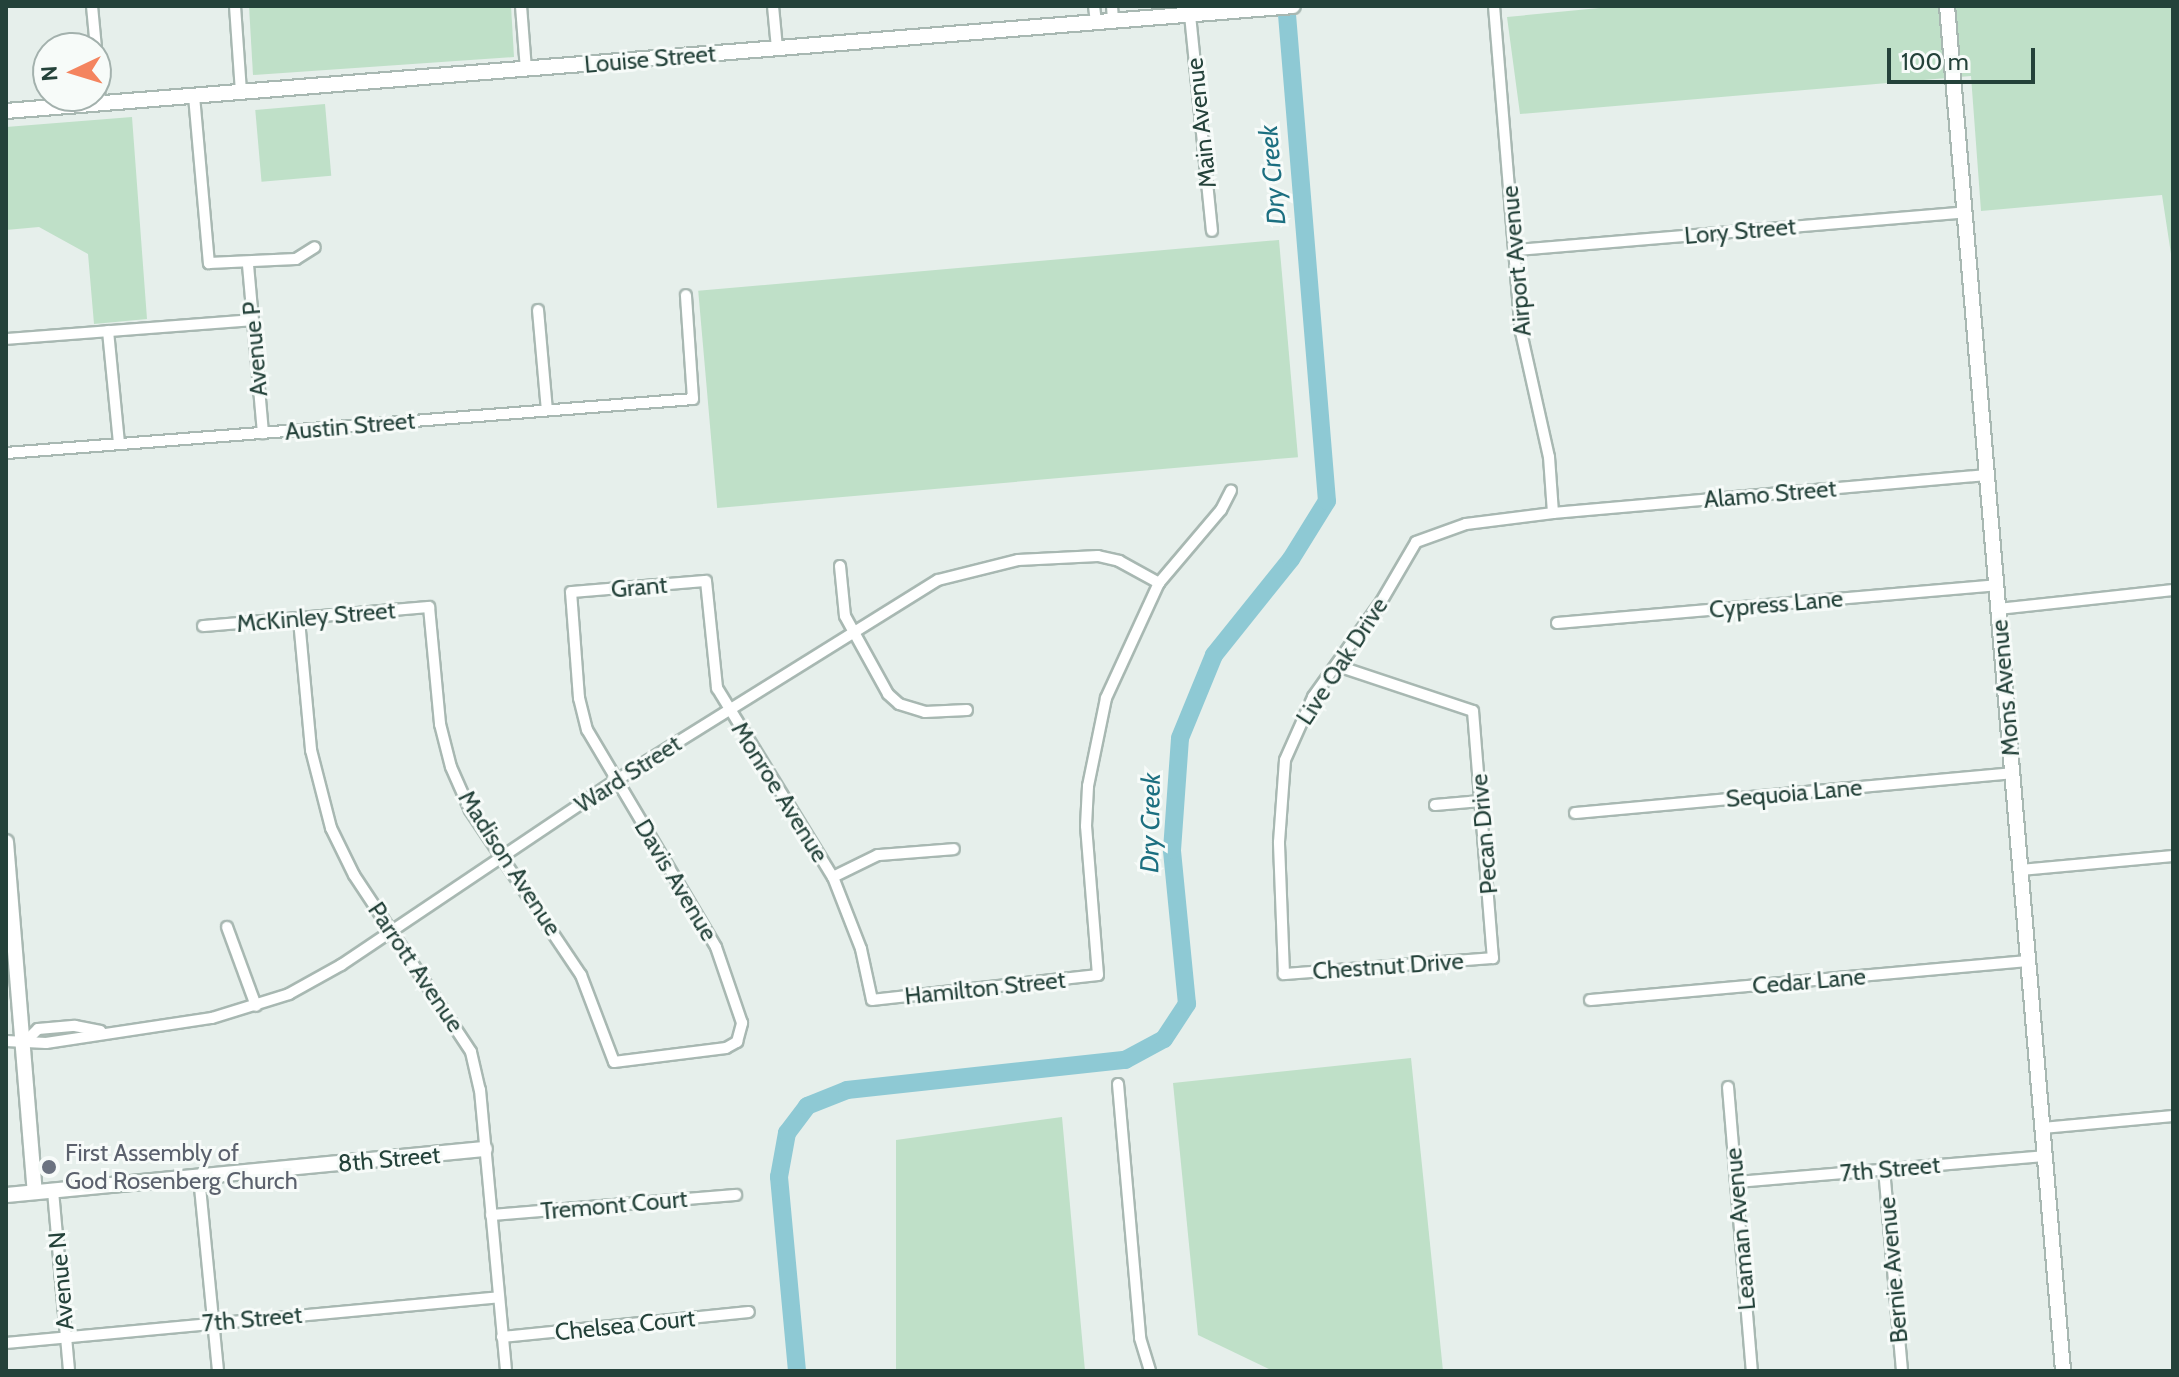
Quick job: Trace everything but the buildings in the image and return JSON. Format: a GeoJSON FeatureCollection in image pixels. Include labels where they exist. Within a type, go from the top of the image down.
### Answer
{"type":"FeatureCollection","features":[{"type":"Feature","properties":{"kind":"street"},"geometry":{"type":"LineString","coordinates":[[92,6],[94,32]]}},
{"type":"Feature","properties":{"kind":"street"},"geometry":{"type":"LineString","coordinates":[[235,6],[241,92]]}},
{"type":"Feature","properties":{"kind":"street"},"geometry":{"type":"LineString","coordinates":[[521,6],[526,69]]}},
{"type":"Feature","properties":{"kind":"street"},"geometry":{"type":"LineString","coordinates":[[773,6],[777,48]]}},
{"type":"Feature","properties":{"kind":"street"},"geometry":{"type":"LineString","coordinates":[[1094,6],[1096,22]]}},
{"type":"Feature","properties":{"kind":"street","name":"Louise Street"},"geometry":{"type":"LineString","coordinates":[[112,102],[1096,22],[1112,14],[1190,15],[1293,6]]}},
{"type":"Feature","properties":{"kind":"street","name":"Airport Avenue"},"geometry":{"type":"LineString","coordinates":[[1494,6],[1522,340],[1549,457],[1553,513]]}},
{"type":"Feature","properties":{"kind":"street","name":"Mons Avenue"},"geometry":{"type":"LineString","coordinates":[[1947,6],[2063,1371]]}},
{"type":"Feature","properties":{"kind":"street","name":"Main Avenue"},"geometry":{"type":"LineString","coordinates":[[1190,15],[1212,231]]}},
{"type":"Feature","properties":{"kind":"street"},"geometry":{"type":"LineString","coordinates":[[194,96],[206,256],[215,266],[248,265],[296,259],[315,247]]}},
{"type":"Feature","properties":{"kind":"street","name":"Louise Street"},"geometry":{"type":"LineString","coordinates":[[6,111],[32,109]]}},
{"type":"Feature","properties":{"kind":"street","name":"Lory Street"},"geometry":{"type":"LineString","coordinates":[[1516,250],[1964,212]]}},
{"type":"Feature","properties":{"kind":"street","name":"Avenue P"},"geometry":{"type":"LineString","coordinates":[[248,265],[263,433]]}},
{"type":"Feature","properties":{"kind":"street","name":"Austin Street"},"geometry":{"type":"LineString","coordinates":[[6,453],[693,399],[686,295]]}},
{"type":"Feature","properties":{"kind":"street"},"geometry":{"type":"LineString","coordinates":[[538,310],[547,410]]}},
{"type":"Feature","properties":{"kind":"street"},"geometry":{"type":"LineString","coordinates":[[6,339],[252,320]]}},
{"type":"Feature","properties":{"kind":"street"},"geometry":{"type":"LineString","coordinates":[[108,331],[119,443]]}},
{"type":"Feature","properties":{"kind":"street","name":"Alamo Street"},"geometry":{"type":"LineString","coordinates":[[1553,513],[1987,475]]}},
{"type":"Feature","properties":{"kind":"street"},"geometry":{"type":"LineString","coordinates":[[1159,583],[1221,510],[1231,490]]}},
{"type":"Feature","properties":{"kind":"street","name":"Live Oak Drive"},"geometry":{"type":"LineString","coordinates":[[1284,974],[1280,788],[1294,735],[1313,697],[1338,666],[1416,542],[1466,524],[1553,513]]}},
{"type":"Feature","properties":{"kind":"street","name":"Ward Street"},"geometry":{"type":"LineString","coordinates":[[6,1041],[25,1039],[38,1029],[75,1026],[101,1031],[212,1018],[256,1006],[322,977],[615,781],[852,630],[938,580],[965,569],[1018,560],[1098,556],[1119,561],[1159,583]]}},
{"type":"Feature","properties":{"kind":"street"},"geometry":{"type":"LineString","coordinates":[[840,566],[841,606],[852,630],[899,704],[925,712],[967,710]]}},
{"type":"Feature","properties":{"kind":"street","name":"Grant"},"geometry":{"type":"LineString","coordinates":[[571,592],[706,581]]}},
{"type":"Feature","properties":{"kind":"street","name":"Monroe Avenue"},"geometry":{"type":"LineString","coordinates":[[706,581],[713,672],[729,710],[833,877],[861,949],[872,1000]]}},
{"type":"Feature","properties":{"kind":"street","name":"Hamilton Street"},"geometry":{"type":"LineString","coordinates":[[872,1000],[1098,975],[1086,826],[1088,786],[1106,698],[1159,583]]}},
{"type":"Feature","properties":{"kind":"street","name":"Cypress Lane"},"geometry":{"type":"LineString","coordinates":[[1557,623],[1996,585]]}},
{"type":"Feature","properties":{"kind":"street"},"geometry":{"type":"LineString","coordinates":[[1998,609],[2173,590]]}},
{"type":"Feature","properties":{"kind":"street","name":"Davis Avenue"},"geometry":{"type":"LineString","coordinates":[[571,592],[582,715],[595,749],[716,947],[734,992],[741,1035],[726,1048],[614,1062]]}},
{"type":"Feature","properties":{"kind":"street","name":"McKinley Street"},"geometry":{"type":"LineString","coordinates":[[203,626],[429,607]]}},
{"type":"Feature","properties":{"kind":"street","name":"Madison Avenue"},"geometry":{"type":"LineString","coordinates":[[429,607],[444,746],[470,810],[581,975],[614,1062]]}},
{"type":"Feature","properties":{"kind":"street","name":"Parrott Avenue"},"geometry":{"type":"LineString","coordinates":[[299,620],[318,785],[354,875],[471,1052],[485,1149],[506,1371]]}},
{"type":"Feature","properties":{"kind":"street","name":"Pecan Drive"},"geometry":{"type":"LineString","coordinates":[[1338,666],[1473,711],[1493,958]]}},
{"type":"Feature","properties":{"kind":"street","name":"Sequoia Lane"},"geometry":{"type":"LineString","coordinates":[[1575,813],[2012,773]]}},
{"type":"Feature","properties":{"kind":"street"},"geometry":{"type":"LineString","coordinates":[[1435,805],[1481,801]]}},
{"type":"Feature","properties":{"kind":"street"},"geometry":{"type":"LineString","coordinates":[[6,842],[25,1039],[35,1192]]}},
{"type":"Feature","properties":{"kind":"street"},"geometry":{"type":"LineString","coordinates":[[833,877],[878,855],[954,849]]}},
{"type":"Feature","properties":{"kind":"street"},"geometry":{"type":"LineString","coordinates":[[2020,870],[2173,856]]}},
{"type":"Feature","properties":{"kind":"street"},"geometry":{"type":"LineString","coordinates":[[227,927],[256,1006]]}},
{"type":"Feature","properties":{"kind":"street","name":"Chestnut Drive"},"geometry":{"type":"LineString","coordinates":[[1284,974],[1493,958]]}},
{"type":"Feature","properties":{"kind":"street","name":"Cedar Lane"},"geometry":{"type":"LineString","coordinates":[[1590,1000],[2028,961]]}},
{"type":"Feature","properties":{"kind":"street"},"geometry":{"type":"LineString","coordinates":[[1118,1084],[1140,1338],[1150,1371]]}},
{"type":"Feature","properties":{"kind":"street","name":"Leaman Avenue"},"geometry":{"type":"LineString","coordinates":[[1728,1087],[1752,1371]]}},
{"type":"Feature","properties":{"kind":"street"},"geometry":{"type":"LineString","coordinates":[[2042,1128],[2173,1116]]}},
{"type":"Feature","properties":{"kind":"street","name":"8th Street"},"geometry":{"type":"LineString","coordinates":[[6,1195],[485,1149]]}},
{"type":"Feature","properties":{"kind":"street","name":"7th Street"},"geometry":{"type":"LineString","coordinates":[[1736,1182],[2045,1156]]}},
{"type":"Feature","properties":{"kind":"street","name":"Bernie Avenue"},"geometry":{"type":"LineString","coordinates":[[1884,1169],[1902,1371]]}},
{"type":"Feature","properties":{"kind":"street"},"geometry":{"type":"LineString","coordinates":[[199,1177],[218,1371]]}},
{"type":"Feature","properties":{"kind":"street","name":"Avenue N"},"geometry":{"type":"LineString","coordinates":[[53,1191],[69,1371]]}},
{"type":"Feature","properties":{"kind":"street","name":"Tremont Court"},"geometry":{"type":"LineString","coordinates":[[491,1215],[736,1195]]}},
{"type":"Feature","properties":{"kind":"street","name":"7th Street"},"geometry":{"type":"LineString","coordinates":[[6,1343],[499,1297]]}},
{"type":"Feature","properties":{"kind":"street","name":"Chelsea Court"},"geometry":{"type":"LineString","coordinates":[[502,1337],[749,1312]]}},
{"type":"Feature","properties":{"kind":"green space"},"geometry":{"type":"Polygon","coordinates":[[[249,6],[511,6],[514,57],[253,75],[249,6]]]}},
{"type":"Feature","properties":{"kind":"green space"},"geometry":{"type":"Polygon","coordinates":[[[1620,6],[2173,6],[2173,267],[2162,195],[1981,211],[1971,76],[1520,114],[1507,17],[1620,6]]]}},
{"type":"Feature","properties":{"kind":"green space"},"geometry":{"type":"Polygon","coordinates":[[[325,104],[331,176],[262,182],[255,110],[325,104]]]}},
{"type":"Feature","properties":{"kind":"green space"},"geometry":{"type":"Polygon","coordinates":[[[132,117],[147,319],[94,324],[88,254],[39,227],[6,230],[6,127],[132,117]]]}},
{"type":"Feature","properties":{"kind":"green space"},"geometry":{"type":"Polygon","coordinates":[[[1279,240],[1298,457],[717,508],[698,291],[1279,240]]]}},
{"type":"Feature","properties":{"kind":"green space"},"geometry":{"type":"Polygon","coordinates":[[[1411,1058],[1443,1371],[1273,1371],[1198,1335],[1173,1083],[1411,1058]]]}},
{"type":"Feature","properties":{"kind":"green space"},"geometry":{"type":"Polygon","coordinates":[[[1062,1117],[1085,1371],[896,1371],[896,1140],[1062,1117]]]}},
{"type":"Feature","properties":{"kind":"waterway","name":"Dry Creek"},"geometry":{"type":"LineString","coordinates":[[797,1371],[779,1177],[787,1133],[807,1106],[847,1090],[1125,1060],[1164,1039],[1187,1004],[1172,850],[1180,738],[1214,655],[1291,559],[1327,501],[1286,6]]}},
{"type":"Feature","properties":{"kind":"place","name":"First Assembly of God Rosenberg Church"},"geometry":{"type":"Point","coordinates":[49,1167]}}]}
